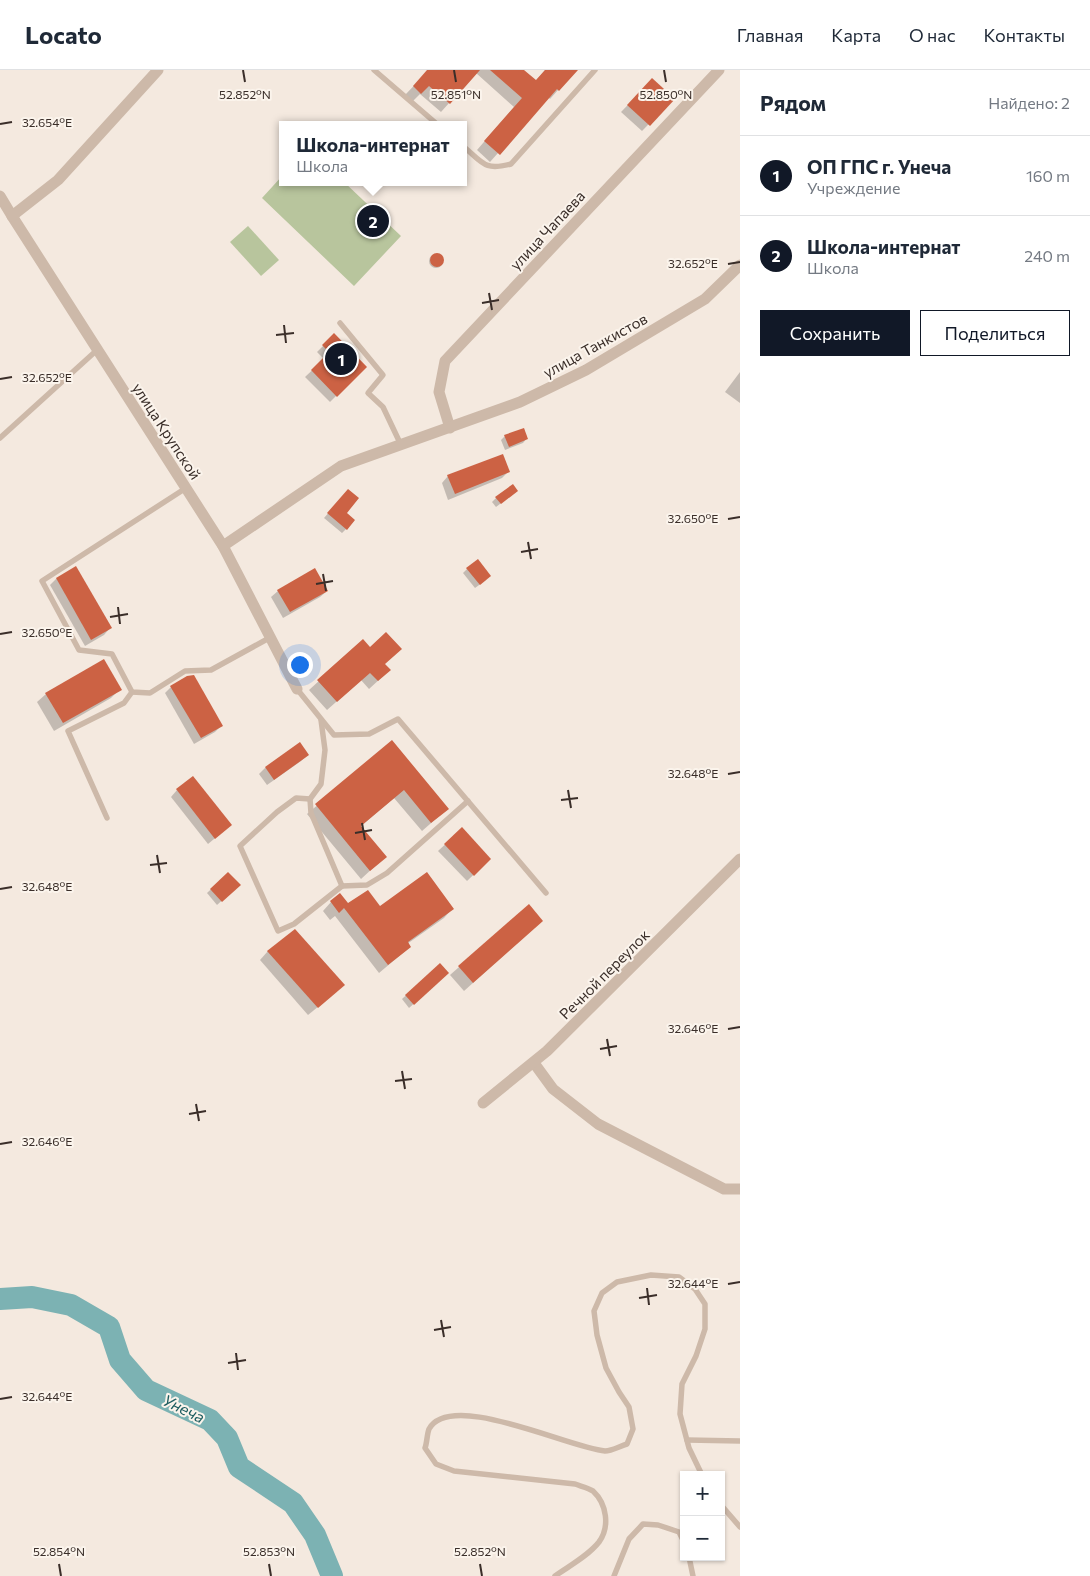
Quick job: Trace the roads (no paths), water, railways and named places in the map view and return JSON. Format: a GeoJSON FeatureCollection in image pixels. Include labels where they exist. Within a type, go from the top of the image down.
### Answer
{"type":"FeatureCollection","features":[{"type":"Feature","properties":{"kind":"street"},"geometry":{"type":"LineString","coordinates":[[12,216],[58,180],[158,70]]}},
{"type":"Feature","properties":{"kind":"street","name":"улица Чапаева"},"geometry":{"type":"LineString","coordinates":[[450,428],[439,392],[445,361],[719,70]]}},
{"type":"Feature","properties":{"kind":"street","name":"улица Крупской"},"geometry":{"type":"LineString","coordinates":[[0,196],[223,546],[297,689]]}},
{"type":"Feature","properties":{"kind":"street","name":"улица Танкистов"},"geometry":{"type":"LineString","coordinates":[[223,546],[342,466],[520,402],[586,370],[705,299],[740,265]]}},
{"type":"Feature","properties":{"kind":"street","name":"Речной переулок"},"geometry":{"type":"LineString","coordinates":[[483,1103],[534,1063],[740,859]]}},
{"type":"Feature","properties":{"kind":"street"},"geometry":{"type":"LineString","coordinates":[[534,1063],[553,1089],[598,1124],[724,1189],[740,1189]]}},
{"type":"Feature","properties":{"kind":"lane"},"geometry":{"type":"LineString","coordinates":[[374,70],[433,121]]}},
{"type":"Feature","properties":{"kind":"lane"},"geometry":{"type":"LineString","coordinates":[[467,149],[488,167],[497,168],[511,164],[595,70]]}},
{"type":"Feature","properties":{"kind":"lane"},"geometry":{"type":"LineString","coordinates":[[340,323],[383,375],[368,394],[383,407],[400,445]]}},
{"type":"Feature","properties":{"kind":"lane"},"geometry":{"type":"LineString","coordinates":[[0,438],[97,350]]}},
{"type":"Feature","properties":{"kind":"lane"},"geometry":{"type":"LineString","coordinates":[[132,692],[112,654],[78,650],[42,581],[186,488]]}},
{"type":"Feature","properties":{"kind":"lane"},"geometry":{"type":"LineString","coordinates":[[132,692],[150,693],[186,671],[211,670],[271,638]]}},
{"type":"Feature","properties":{"kind":"lane"},"geometry":{"type":"LineString","coordinates":[[297,689],[334,735],[369,734],[398,719],[546,893]]}},
{"type":"Feature","properties":{"kind":"lane"},"geometry":{"type":"LineString","coordinates":[[107,818],[68,731],[124,703],[132,692]]}},
{"type":"Feature","properties":{"kind":"lane"},"geometry":{"type":"LineString","coordinates":[[321,719],[325,750],[321,784],[310,799],[311,813],[342,886]]}},
{"type":"Feature","properties":{"kind":"lane"},"geometry":{"type":"LineString","coordinates":[[310,799],[296,798],[276,812],[240,846],[278,931],[294,924],[342,886],[367,885],[387,873],[468,801]]}},
{"type":"Feature","properties":{"kind":"lane"},"geometry":{"type":"LineString","coordinates":[[555,1576],[586,1554],[599,1541],[607,1525],[604,1508],[593,1491],[575,1484],[454,1471],[436,1464],[426,1448],[429,1429],[442,1418],[459,1415],[482,1416],[607,1451],[627,1444],[633,1429],[629,1407],[606,1368],[597,1335],[594,1312],[602,1293],[617,1282],[651,1275],[679,1277],[695,1289],[704,1304],[705,1330],[696,1356],[682,1384],[680,1414],[689,1448],[700,1471]]}},
{"type":"Feature","properties":{"kind":"lane"},"geometry":{"type":"LineString","coordinates":[[687,1440],[740,1441]]}},
{"type":"Feature","properties":{"kind":"lane"},"geometry":{"type":"LineString","coordinates":[[725,1510],[740,1527]]}},
{"type":"Feature","properties":{"kind":"lane"},"geometry":{"type":"LineString","coordinates":[[614,1576],[629,1539],[643,1524],[658,1525],[680,1534]]}},
{"type":"Feature","properties":{"kind":"lane"},"geometry":{"type":"LineString","coordinates":[[690,1561],[694,1576]]}},
{"type":"Feature","properties":{"kind":"waterway","name":"Унеча"},"geometry":{"type":"LineString","coordinates":[[0,1299],[32,1297],[71,1305],[109,1327],[120,1360],[146,1390],[210,1420],[227,1438],[239,1467],[293,1503],[315,1535],[332,1576]]}},
{"type":"Feature","properties":{"kind":"place","name":"Школа-интернат"},"geometry":{"type":"Point","coordinates":[373,221]}},
{"type":"Feature","properties":{"kind":"place","name":"ОП ГПС г. Унеча"},"geometry":{"type":"Point","coordinates":[341,359]}}]}
